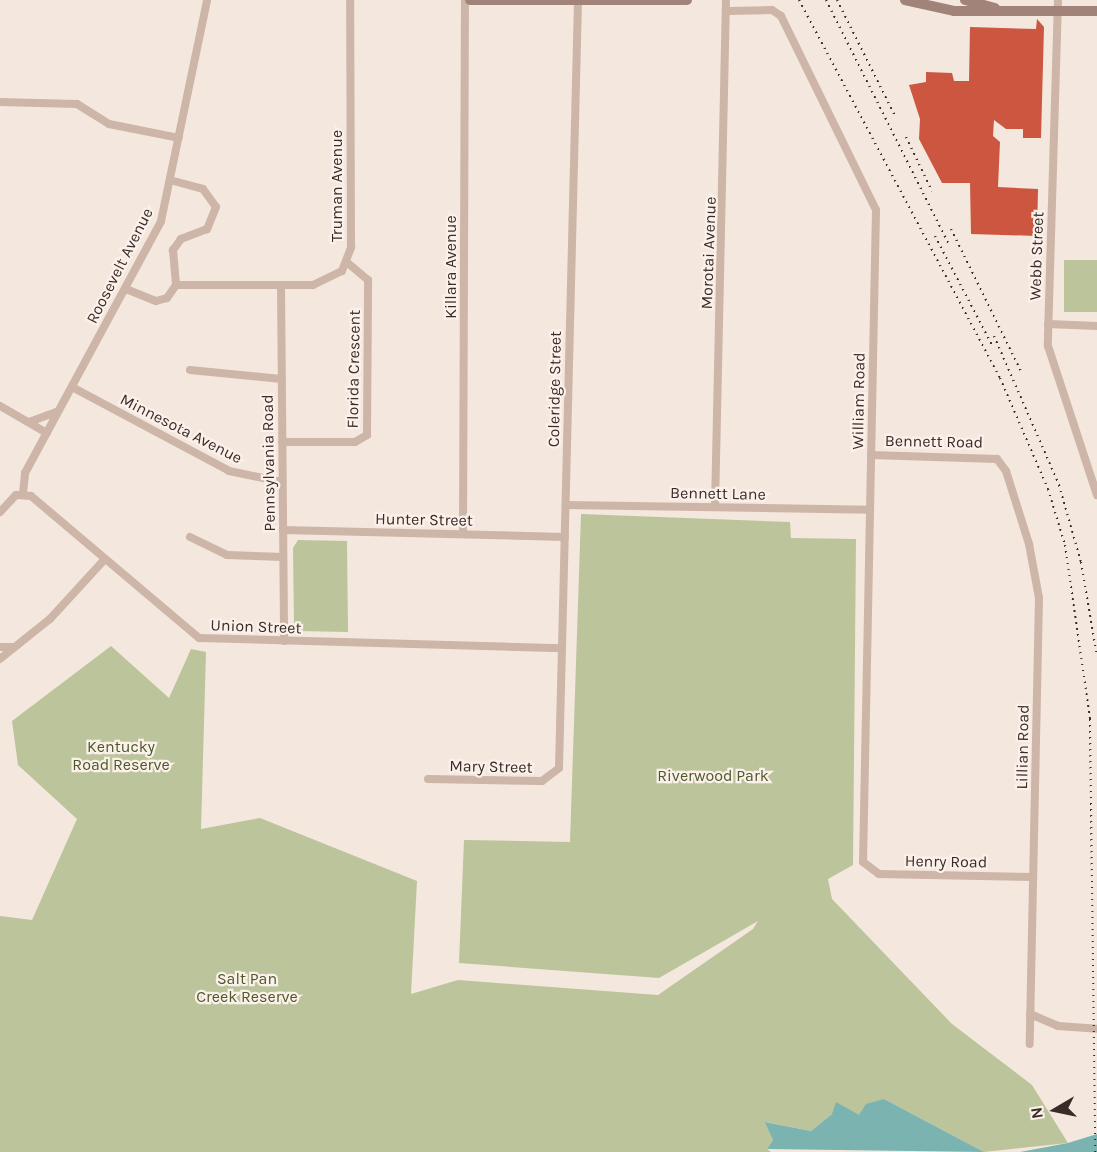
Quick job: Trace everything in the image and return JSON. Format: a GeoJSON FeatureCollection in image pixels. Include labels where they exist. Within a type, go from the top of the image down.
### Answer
{"type":"FeatureCollection","features":[{"type":"Feature","properties":{"kind":"main road"},"geometry":{"type":"LineString","coordinates":[[470,0],[687,0]]}},
{"type":"Feature","properties":{"kind":"main road"},"geometry":{"type":"LineString","coordinates":[[905,0],[954,11],[1058,5],[1097,11]]}},
{"type":"Feature","properties":{"kind":"main road"},"geometry":{"type":"LineString","coordinates":[[965,0],[998,9]]}},
{"type":"Feature","properties":{"kind":"street","name":"Roosevelt Avenue"},"geometry":{"type":"LineString","coordinates":[[23,493],[25,473],[161,221],[207,0]]}},
{"type":"Feature","properties":{"kind":"street","name":"Truman Avenue"},"geometry":{"type":"LineString","coordinates":[[176,285],[325,283],[348,263],[350,0]]}},
{"type":"Feature","properties":{"kind":"street","name":"Killara Avenue"},"geometry":{"type":"LineString","coordinates":[[463,534],[465,0]]}},
{"type":"Feature","properties":{"kind":"street","name":"Morotai Avenue"},"geometry":{"type":"LineString","coordinates":[[716,507],[729,11],[726,0]]}},
{"type":"Feature","properties":{"kind":"street","name":"Coleridge Street"},"geometry":{"type":"LineString","coordinates":[[552,777],[559,761],[578,1]]}},
{"type":"Feature","properties":{"kind":"street","name":"Webb Street"},"geometry":{"type":"LineString","coordinates":[[1058,5],[1048,346],[1092,459],[1097,495]]}},
{"type":"Feature","properties":{"kind":"street","name":"William Road"},"geometry":{"type":"LineString","coordinates":[[729,11],[772,10],[781,16],[875,202],[863,862]]}},
{"type":"Feature","properties":{"kind":"street"},"geometry":{"type":"LineString","coordinates":[[0,102],[77,104],[109,124],[179,138]]}},
{"type":"Feature","properties":{"kind":"street"},"geometry":{"type":"LineString","coordinates":[[126,288],[156,301],[167,298],[176,285],[173,250],[181,239],[207,229],[216,207],[204,189],[170,180]]}},
{"type":"Feature","properties":{"kind":"street","name":"Florida Crescent"},"geometry":{"type":"LineString","coordinates":[[282,442],[355,442],[368,435],[368,280],[348,263]]}},
{"type":"Feature","properties":{"kind":"street","name":"Pennsylvania Road"},"geometry":{"type":"LineString","coordinates":[[281,285],[284,641]]}},
{"type":"Feature","properties":{"kind":"street"},"geometry":{"type":"LineString","coordinates":[[1048,324],[1097,326]]}},
{"type":"Feature","properties":{"kind":"street"},"geometry":{"type":"LineString","coordinates":[[190,370],[282,379]]}},
{"type":"Feature","properties":{"kind":"street","name":"Minnesota Avenue"},"geometry":{"type":"LineString","coordinates":[[72,387],[229,471],[282,482]]}},
{"type":"Feature","properties":{"kind":"street"},"geometry":{"type":"LineString","coordinates":[[0,406],[47,433]]}},
{"type":"Feature","properties":{"kind":"street"},"geometry":{"type":"LineString","coordinates":[[28,422],[44,420],[60,408]]}},
{"type":"Feature","properties":{"kind":"street","name":"Bennett Road"},"geometry":{"type":"LineString","coordinates":[[871,455],[997,459]]}},
{"type":"Feature","properties":{"kind":"street","name":"Lillian Road"},"geometry":{"type":"LineString","coordinates":[[997,459],[1016,503],[1039,591],[1030,1044]]}},
{"type":"Feature","properties":{"kind":"street"},"geometry":{"type":"LineString","coordinates":[[0,512],[6,504],[23,493]]}},
{"type":"Feature","properties":{"kind":"street","name":"Union Street"},"geometry":{"type":"LineString","coordinates":[[23,493],[193,636],[284,641],[562,648]]}},
{"type":"Feature","properties":{"kind":"street","name":"Bennett Lane"},"geometry":{"type":"LineString","coordinates":[[566,505],[870,510]]}},
{"type":"Feature","properties":{"kind":"street","name":"Hunter Street"},"geometry":{"type":"LineString","coordinates":[[284,530],[564,537]]}},
{"type":"Feature","properties":{"kind":"street"},"geometry":{"type":"LineString","coordinates":[[190,537],[234,556],[283,557]]}},
{"type":"Feature","properties":{"kind":"street"},"geometry":{"type":"LineString","coordinates":[[0,659],[50,619],[104,560]]}},
{"type":"Feature","properties":{"kind":"street"},"geometry":{"type":"LineString","coordinates":[[0,647],[14,647]]}},
{"type":"Feature","properties":{"kind":"street","name":"Mary Street"},"geometry":{"type":"LineString","coordinates":[[428,779],[533,782],[552,777]]}},
{"type":"Feature","properties":{"kind":"street","name":"Henry Road"},"geometry":{"type":"LineString","coordinates":[[863,862],[879,874],[1033,877]]}},
{"type":"Feature","properties":{"kind":"street"},"geometry":{"type":"LineString","coordinates":[[1030,1014],[1058,1026],[1097,1029]]}},
{"type":"Feature","properties":{"kind":"green space"},"geometry":{"type":"Polygon","coordinates":[[[1064,260],[1097,260],[1097,312],[1064,312],[1064,260]]]}},
{"type":"Feature","properties":{"kind":"green space"},"geometry":{"type":"Polygon","coordinates":[[[581,514],[790,522],[791,538],[856,539],[853,865],[828,879],[832,899],[952,1024],[1032,1085],[1068,1143],[984,1152],[884,1099],[859,1115],[832,1114],[811,1131],[766,1122],[773,1140],[767,1149],[771,1152],[0,1152],[0,916],[32,920],[77,819],[18,765],[12,721],[111,646],[169,698],[191,649],[206,652],[201,829],[260,818],[417,881],[411,994],[458,980],[658,995],[753,929],[758,921],[659,978],[459,963],[464,840],[570,842],[581,514]]]}},
{"type":"Feature","properties":{"kind":"green space"},"geometry":{"type":"Polygon","coordinates":[[[298,540],[347,541],[348,632],[299,631],[294,625],[293,548],[298,540]]]}},
{"type":"Feature","properties":{"kind":"water"},"geometry":{"type":"Polygon","coordinates":[[[884,1099],[984,1152],[767,1149],[773,1140],[765,1122],[811,1131],[832,1114],[836,1102],[859,1115],[866,1104],[884,1099]]]}},
{"type":"Feature","properties":{"kind":"water"},"geometry":{"type":"Polygon","coordinates":[[[1097,1134],[1097,1152],[1020,1152],[1068,1143],[1097,1134]]]}},
{"type":"Feature","properties":{"kind":"building"},"geometry":{"type":"Polygon","coordinates":[[[1037,19],[1044,27],[1041,138],[1023,138],[1023,129],[1006,129],[994,120],[993,136],[1000,142],[998,187],[1038,189],[1037,236],[971,234],[970,183],[942,183],[919,139],[920,119],[909,85],[926,82],[926,72],[952,73],[954,81],[969,81],[970,27],[1036,29],[1037,19]]]}},
{"type":"Feature","properties":{"kind":"railway"},"geometry":{"type":"LineString","coordinates":[[799,0],[1000,378],[1048,489],[1065,545],[1090,719],[1095,1152]]}},
{"type":"Feature","properties":{"kind":"railway"},"geometry":{"type":"LineString","coordinates":[[826,0],[949,245]]}},
{"type":"Feature","properties":{"kind":"railway"},"geometry":{"type":"LineString","coordinates":[[837,0],[895,116]]}},
{"type":"Feature","properties":{"kind":"railway"},"geometry":{"type":"LineString","coordinates":[[906,137],[932,191]]}},
{"type":"Feature","properties":{"kind":"railway"},"geometry":{"type":"LineString","coordinates":[[951,229],[1021,371]]}},
{"type":"Feature","properties":{"kind":"railway"},"geometry":{"type":"LineString","coordinates":[[935,236],[993,347]]}},
{"type":"Feature","properties":{"kind":"railway"},"geometry":{"type":"LineString","coordinates":[[994,336],[1059,485],[1081,562],[1097,657]]}},
{"type":"Feature","properties":{"kind":"park label","name":"Kentucky Road Reserve"},"geometry":{"type":"Point","coordinates":[121,756]}},
{"type":"Feature","properties":{"kind":"park label","name":"Riverwood Park"},"geometry":{"type":"Point","coordinates":[713,776]}},
{"type":"Feature","properties":{"kind":"park label","name":"Salt Pan Creek Reserve"},"geometry":{"type":"Point","coordinates":[247,988]}}]}
